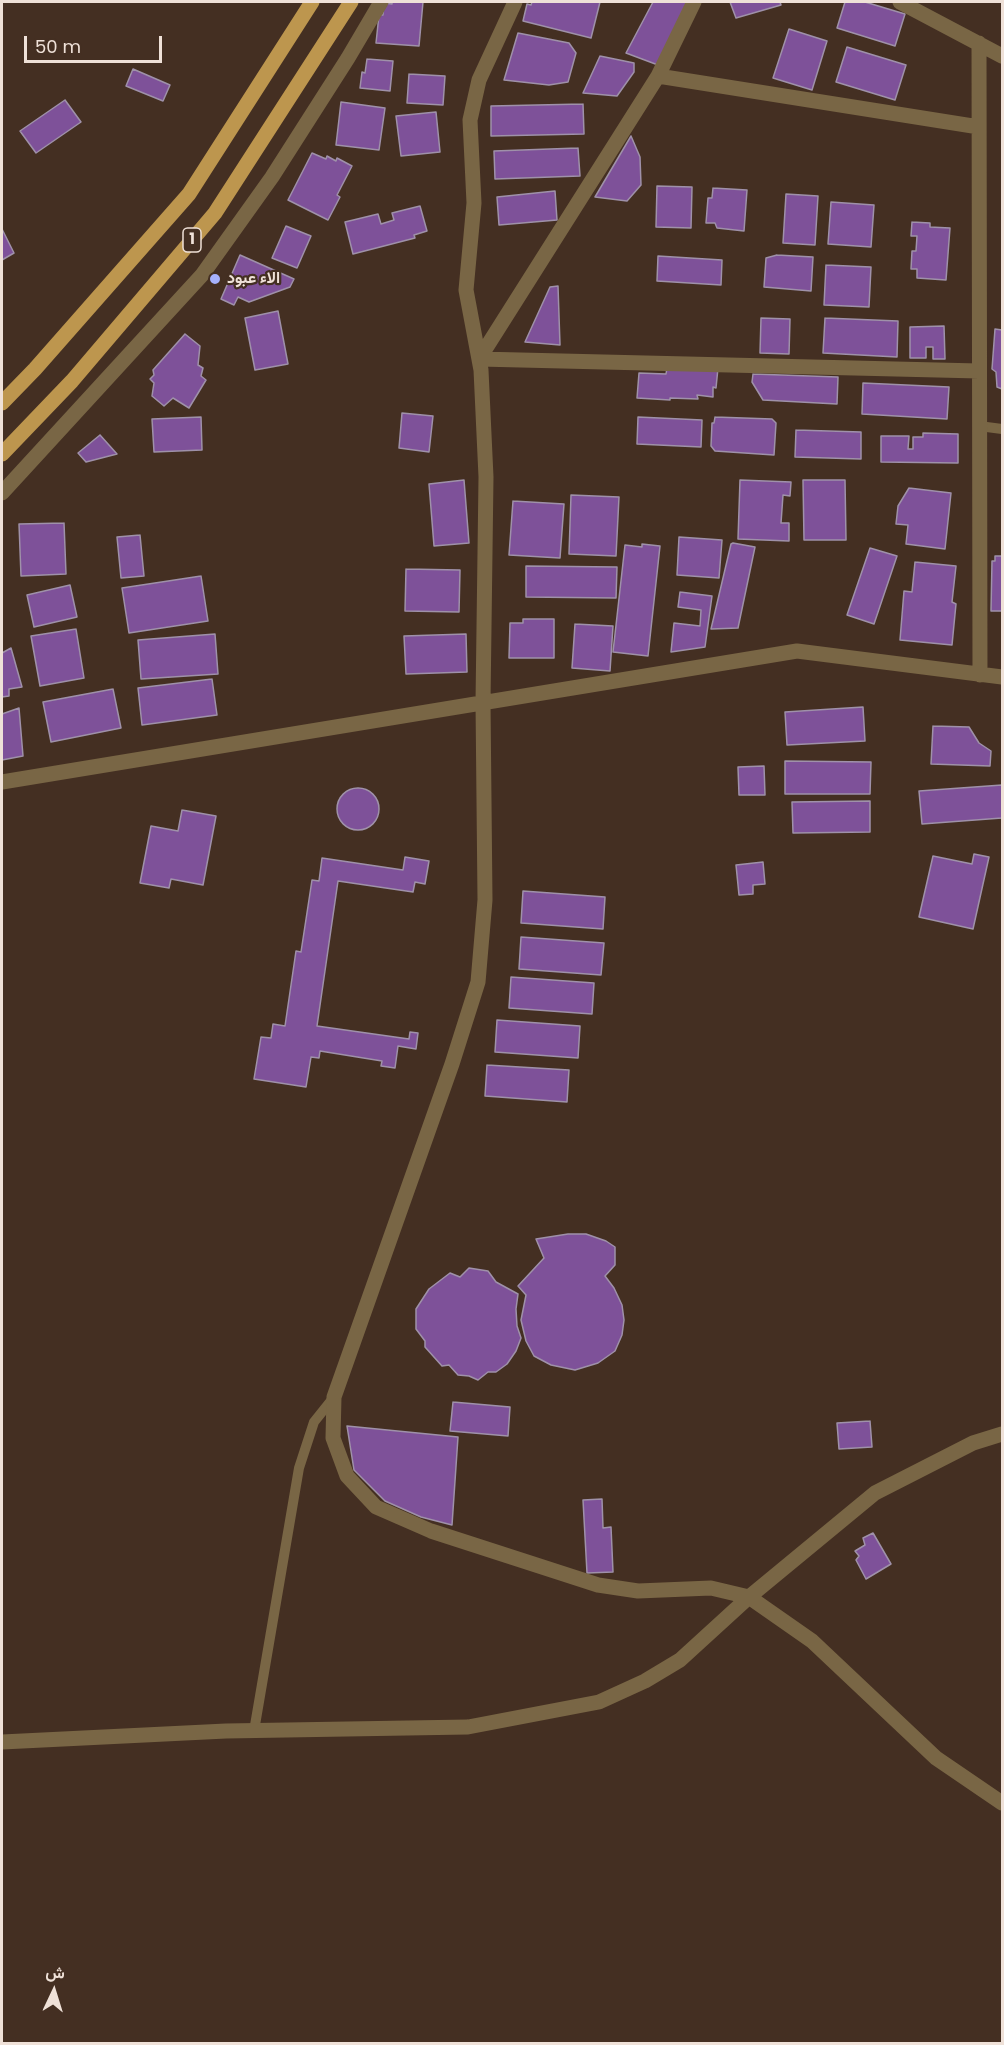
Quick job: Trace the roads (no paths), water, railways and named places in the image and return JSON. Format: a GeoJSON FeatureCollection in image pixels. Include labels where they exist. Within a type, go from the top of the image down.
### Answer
{"type":"FeatureCollection","features":[{"type":"Feature","properties":{"kind":"main road","name":"1"},"geometry":{"type":"LineString","coordinates":[[2,403],[35,369],[189,194],[312,2]]}},
{"type":"Feature","properties":{"kind":"main road","name":"1"},"geometry":{"type":"LineString","coordinates":[[2,454],[72,381],[215,213],[351,2]]}},
{"type":"Feature","properties":{"kind":"street"},"geometry":{"type":"LineString","coordinates":[[2,493],[202,275],[272,177],[381,2]]}},
{"type":"Feature","properties":{"kind":"street"},"geometry":{"type":"LineString","coordinates":[[515,2],[479,80],[470,120],[474,203],[466,290],[479,359],[486,477],[483,702],[485,900],[478,982],[452,1064],[334,1396],[333,1438],[347,1476],[376,1507],[431,1531],[597,1585],[638,1591],[711,1588],[749,1597],[812,1641],[936,1758],[1002,1803]]}},
{"type":"Feature","properties":{"kind":"street"},"geometry":{"type":"LineString","coordinates":[[479,359],[658,76],[694,2]]}},
{"type":"Feature","properties":{"kind":"street"},"geometry":{"type":"LineString","coordinates":[[900,2],[1002,56]]}},
{"type":"Feature","properties":{"kind":"street"},"geometry":{"type":"LineString","coordinates":[[979,43],[980,675]]}},
{"type":"Feature","properties":{"kind":"street"},"geometry":{"type":"LineString","coordinates":[[658,76],[979,127]]}},
{"type":"Feature","properties":{"kind":"street"},"geometry":{"type":"LineString","coordinates":[[479,359],[979,371]]}},
{"type":"Feature","properties":{"kind":"street"},"geometry":{"type":"LineString","coordinates":[[2,782],[797,651],[1002,677]]}},
{"type":"Feature","properties":{"kind":"street"},"geometry":{"type":"LineString","coordinates":[[2,1742],[254,1731],[468,1727],[599,1702],[645,1681],[680,1660],[749,1597],[875,1493],[973,1443],[1002,1434]]}},
{"type":"Feature","properties":{"kind":"lane"},"geometry":{"type":"LineString","coordinates":[[979,426],[1002,429]]}},
{"type":"Feature","properties":{"kind":"lane"},"geometry":{"type":"LineString","coordinates":[[254,1731],[299,1468],[314,1422],[334,1396]]}},
{"type":"Feature","properties":{"kind":"place","name":"الاء عبود"},"geometry":{"type":"Point","coordinates":[215,279]}}]}
